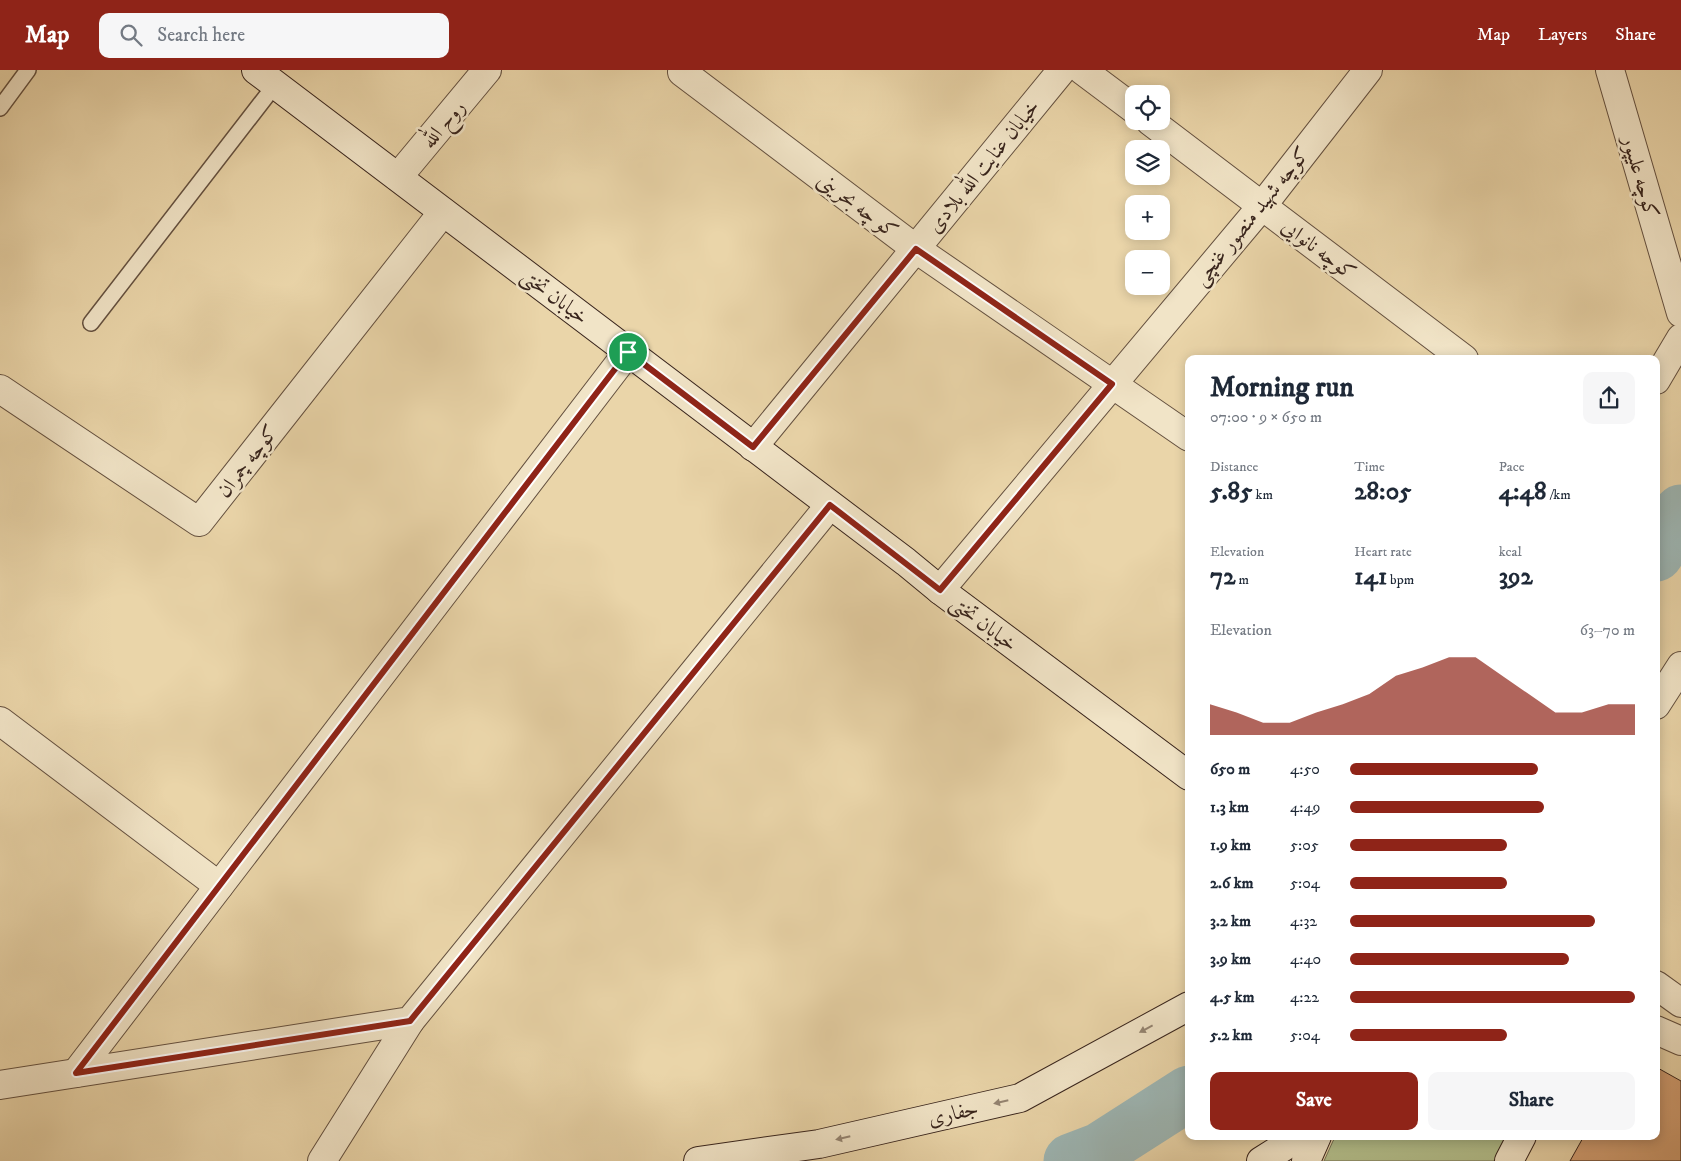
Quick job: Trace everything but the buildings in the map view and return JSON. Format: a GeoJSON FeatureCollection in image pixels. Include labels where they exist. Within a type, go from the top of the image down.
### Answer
{"type":"FeatureCollection","features":[{"type":"Feature","properties":{"kind":"street","name":"روح الله"},"geometry":{"type":"LineString","coordinates":[[398,177],[487,70]]}},
{"type":"Feature","properties":{"kind":"street","name":"خیابان عنایت الله بلادی"},"geometry":{"type":"LineString","coordinates":[[753,447],[1062,70]]}},
{"type":"Feature","properties":{"kind":"street"},"geometry":{"type":"LineString","coordinates":[[1082,70],[1125,102]]}},
{"type":"Feature","properties":{"kind":"street","name":"کوچه شهید منصور غنچی"},"geometry":{"type":"LineString","coordinates":[[940,590],[1262,206],[1368,70]]}},
{"type":"Feature","properties":{"kind":"street","name":"کوچه علیپور"},"geometry":{"type":"LineString","coordinates":[[1610,70],[1681,313]]}},
{"type":"Feature","properties":{"kind":"street","name":"کو چه بحرینی"},"geometry":{"type":"LineString","coordinates":[[682,72],[916,249],[1185,434]]}},
{"type":"Feature","properties":{"kind":"street","name":"خیابان تختی"},"geometry":{"type":"LineString","coordinates":[[265,77],[940,590],[1185,773]]}},
{"type":"Feature","properties":{"kind":"street","name":"کوچه نانوایی"},"geometry":{"type":"LineString","coordinates":[[1162,130],[1459,355]]}},
{"type":"Feature","properties":{"kind":"street","name":"کوچه چمران"},"geometry":{"type":"LineString","coordinates":[[0,388],[199,522],[443,212]]}},
{"type":"Feature","properties":{"kind":"street"},"geometry":{"type":"LineString","coordinates":[[1660,373],[1681,338]]}},
{"type":"Feature","properties":{"kind":"street"},"geometry":{"type":"LineString","coordinates":[[76,1073],[628,352]]}},
{"type":"Feature","properties":{"kind":"street"},"geometry":{"type":"LineString","coordinates":[[322,1161],[410,1021],[830,505]]}},
{"type":"Feature","properties":{"kind":"street"},"geometry":{"type":"LineString","coordinates":[[1660,699],[1679,672]]}},
{"type":"Feature","properties":{"kind":"street"},"geometry":{"type":"LineString","coordinates":[[0,721],[219,886]]}},
{"type":"Feature","properties":{"kind":"street","name":"جفاری"},"geometry":{"type":"LineString","coordinates":[[698,1161],[819,1144],[1020,1098],[1185,1008]]}},
{"type":"Feature","properties":{"kind":"street"},"geometry":{"type":"LineString","coordinates":[[0,1085],[410,1021]]}},
{"type":"Feature","properties":{"kind":"street"},"geometry":{"type":"LineString","coordinates":[[1660,1032],[1681,1041]]}},
{"type":"Feature","properties":{"kind":"street"},"geometry":{"type":"LineString","coordinates":[[1260,1161],[1294,1140]]}},
{"type":"Feature","properties":{"kind":"street"},"geometry":{"type":"LineString","coordinates":[[1306,1161],[1315,1140]]}},
{"type":"Feature","properties":{"kind":"street"},"geometry":{"type":"LineString","coordinates":[[1509,1161],[1520,1140]]}},
{"type":"Feature","properties":{"kind":"lane"},"geometry":{"type":"LineString","coordinates":[[0,108],[28,70]]}},
{"type":"Feature","properties":{"kind":"lane"},"geometry":{"type":"LineString","coordinates":[[90,323],[265,77]]}},
{"type":"Feature","properties":{"kind":"green space"},"geometry":{"type":"Polygon","coordinates":[[[1505,1140],[1494,1161],[1324,1161],[1333,1141],[1505,1140]]]}},
{"type":"Feature","properties":{"kind":"waterway"},"geometry":{"type":"LineString","coordinates":[[1660,547],[1681,512]]}},
{"type":"Feature","properties":{"kind":"waterway"},"geometry":{"type":"LineString","coordinates":[[1071,1161],[1100,1150],[1185,1096]]}},
{"type":"Feature","properties":{"kind":"route"},"geometry":{"type":"LineString","coordinates":[[916,249],[1112,384],[940,590],[830,505],[410,1021],[76,1073],[264,827],[628,352],[753,447],[916,249]]}}]}
